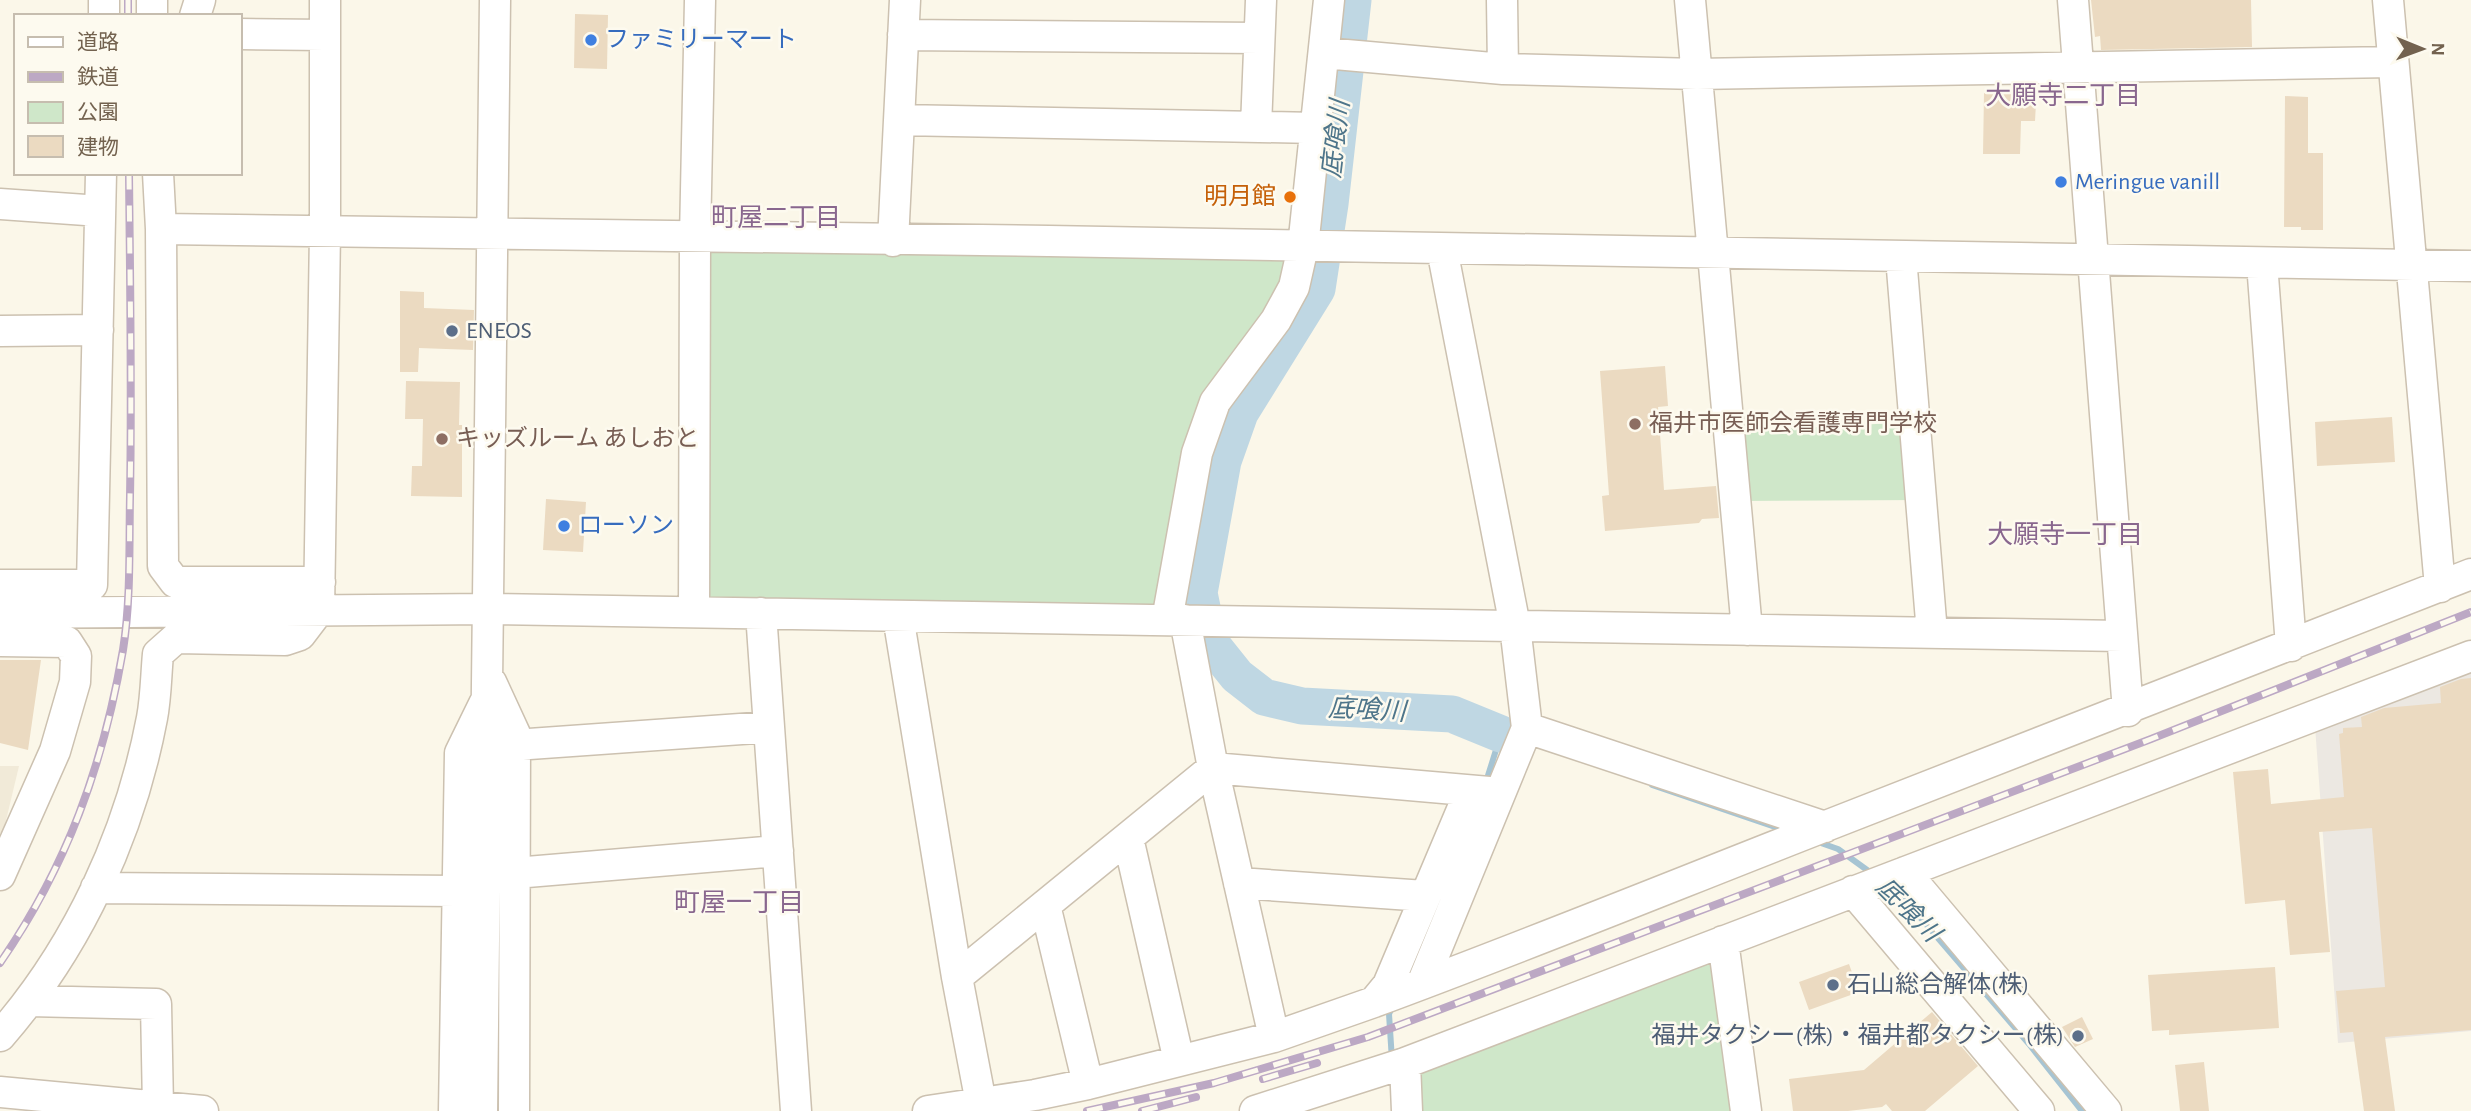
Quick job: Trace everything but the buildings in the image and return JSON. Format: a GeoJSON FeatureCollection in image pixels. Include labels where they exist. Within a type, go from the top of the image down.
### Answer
{"type":"FeatureCollection","features":[{"type":"Feature","properties":{"kind":"street"},"geometry":{"type":"LineString","coordinates":[[0,1036],[29,1001],[64,951],[89,906],[109,859],[133,792],[152,717],[158,654],[176,638],[285,640],[300,635],[320,596],[325,0]]}},
{"type":"Feature","properties":{"kind":"street"},"geometry":{"type":"LineString","coordinates":[[482,1111],[495,0]]}},
{"type":"Feature","properties":{"kind":"street"},"geometry":{"type":"LineString","coordinates":[[694,612],[699,0]]}},
{"type":"Feature","properties":{"kind":"street"},"geometry":{"type":"LineString","coordinates":[[893,241],[905,0]]}},
{"type":"Feature","properties":{"kind":"street"},"geometry":{"type":"LineString","coordinates":[[1256,127],[1261,0]]}},
{"type":"Feature","properties":{"kind":"street"},"geometry":{"type":"LineString","coordinates":[[1274,1037],[1213,768],[1176,620],[1198,453],[1215,402],[1276,320],[1294,287],[1303,247],[1329,0]]}},
{"type":"Feature","properties":{"kind":"street"},"geometry":{"type":"LineString","coordinates":[[1502,0],[1503,69]]}},
{"type":"Feature","properties":{"kind":"street"},"geometry":{"type":"LineString","coordinates":[[1690,0],[1747,630]]}},
{"type":"Feature","properties":{"kind":"street"},"geometry":{"type":"LineString","coordinates":[[2073,0],[2128,711]]}},
{"type":"Feature","properties":{"kind":"street"},"geometry":{"type":"LineString","coordinates":[[2388,0],[2440,587]]}},
{"type":"Feature","properties":{"kind":"street"},"geometry":{"type":"LineString","coordinates":[[242,34],[325,34]]}},
{"type":"Feature","properties":{"kind":"street"},"geometry":{"type":"LineString","coordinates":[[903,35],[1259,38]]}},
{"type":"Feature","properties":{"kind":"street"},"geometry":{"type":"LineString","coordinates":[[1324,52],[1503,69],[1697,74],[2393,62]]}},
{"type":"Feature","properties":{"kind":"street"},"geometry":{"type":"LineString","coordinates":[[899,120],[1316,128]]}},
{"type":"Feature","properties":{"kind":"street"},"geometry":{"type":"LineString","coordinates":[[0,585],[92,585],[101,175]]}},
{"type":"Feature","properties":{"kind":"street"},"geometry":{"type":"LineString","coordinates":[[158,175],[161,229],[163,566],[175,582],[489,609],[2122,636]]}},
{"type":"Feature","properties":{"kind":"street"},"geometry":{"type":"LineString","coordinates":[[0,204],[100,211]]}},
{"type":"Feature","properties":{"kind":"street"},"geometry":{"type":"LineString","coordinates":[[161,229],[2471,266]]}},
{"type":"Feature","properties":{"kind":"street"},"geometry":{"type":"LineString","coordinates":[[1422,984],[1527,727],[1515,626],[1442,250]]}},
{"type":"Feature","properties":{"kind":"street"},"geometry":{"type":"LineString","coordinates":[[1901,257],[1932,633]]}},
{"type":"Feature","properties":{"kind":"street"},"geometry":{"type":"LineString","coordinates":[[2262,263],[2291,646]]}},
{"type":"Feature","properties":{"kind":"street"},"geometry":{"type":"LineString","coordinates":[[0,331],[98,330]]}},
{"type":"Feature","properties":{"kind":"street"},"geometry":{"type":"LineString","coordinates":[[928,1111],[993,1105],[1274,1037],[1422,984],[2128,711],[2471,574]]}},
{"type":"Feature","properties":{"kind":"street"},"geometry":{"type":"LineString","coordinates":[[0,613],[320,596]]}},
{"type":"Feature","properties":{"kind":"street"},"geometry":{"type":"LineString","coordinates":[[761,613],[796,1111]]}},
{"type":"Feature","properties":{"kind":"street"},"geometry":{"type":"LineString","coordinates":[[898,616],[957,976],[993,1105]]}},
{"type":"Feature","properties":{"kind":"street"},"geometry":{"type":"LineString","coordinates":[[0,641],[67,642],[76,656],[75,682],[55,751],[8,842],[0,875]]}},
{"type":"Feature","properties":{"kind":"street"},"geometry":{"type":"LineString","coordinates":[[1255,1111],[1405,1063],[2471,656]]}},
{"type":"Feature","properties":{"kind":"street"},"geometry":{"type":"LineString","coordinates":[[487,686],[515,734],[514,1111]]}},
{"type":"Feature","properties":{"kind":"street"},"geometry":{"type":"LineString","coordinates":[[454,1111],[460,753],[487,686]]}},
{"type":"Feature","properties":{"kind":"street"},"geometry":{"type":"LineString","coordinates":[[515,745],[769,727]]}},
{"type":"Feature","properties":{"kind":"street"},"geometry":{"type":"LineString","coordinates":[[1527,727],[1825,827]]}},
{"type":"Feature","properties":{"kind":"street"},"geometry":{"type":"LineString","coordinates":[[957,976],[1213,768],[1500,793]]}},
{"type":"Feature","properties":{"kind":"street"},"geometry":{"type":"LineString","coordinates":[[1374,1002],[1388,985],[1470,791]]}},
{"type":"Feature","properties":{"kind":"street"},"geometry":{"type":"LineString","coordinates":[[1128,838],[1179,1060]]}},
{"type":"Feature","properties":{"kind":"street"},"geometry":{"type":"LineString","coordinates":[[514,873],[778,850]]}},
{"type":"Feature","properties":{"kind":"street"},"geometry":{"type":"LineString","coordinates":[[1905,872],[2106,1111]]}},
{"type":"Feature","properties":{"kind":"street"},"geometry":{"type":"LineString","coordinates":[[1240,883],[1425,896]]}},
{"type":"Feature","properties":{"kind":"street"},"geometry":{"type":"LineString","coordinates":[[96,888],[456,891]]}},
{"type":"Feature","properties":{"kind":"street"},"geometry":{"type":"LineString","coordinates":[[1853,891],[2039,1111]]}},
{"type":"Feature","properties":{"kind":"street"},"geometry":{"type":"LineString","coordinates":[[1045,905],[1088,1084]]}},
{"type":"Feature","properties":{"kind":"street"},"geometry":{"type":"LineString","coordinates":[[1723,941],[1746,1111]]}},
{"type":"Feature","properties":{"kind":"street"},"geometry":{"type":"LineString","coordinates":[[29,1001],[156,1004],[158,1107]]}},
{"type":"Feature","properties":{"kind":"street"},"geometry":{"type":"LineString","coordinates":[[1405,1063],[1407,1111]]}},
{"type":"Feature","properties":{"kind":"street"},"geometry":{"type":"LineString","coordinates":[[0,1092],[203,1111]]}},
{"type":"Feature","properties":{"kind":"shaded area"},"geometry":{"type":"Polygon","coordinates":[[[2471,669],[2471,1031],[2338,1043],[2315,726],[2471,669]]]}},
{"type":"Feature","properties":{"kind":"shaded area"},"geometry":{"type":"Polygon","coordinates":[[[0,766],[19,766],[3,833],[0,833],[0,766]]]}},
{"type":"Feature","properties":{"kind":"green space"},"geometry":{"type":"Polygon","coordinates":[[[695,238],[1303,247],[1210,418],[1167,620],[694,612],[695,238]]]}},
{"type":"Feature","properties":{"kind":"green space"},"geometry":{"type":"Polygon","coordinates":[[[1915,422],[1921,500],[1742,501],[1740,431],[1915,422]]]}},
{"type":"Feature","properties":{"kind":"green space"},"geometry":{"type":"Polygon","coordinates":[[[1713,945],[1737,1111],[1414,1111],[1412,1061],[1713,945]]]}},
{"type":"Feature","properties":{"kind":"waterway","name":"底喰川"},"geometry":{"type":"LineString","coordinates":[[1353,0],[1330,204],[1317,289],[1240,413],[1223,461],[1199,593],[1209,641],[1237,676],[1264,697],[1302,706],[1452,714],[1501,734]]}},
{"type":"Feature","properties":{"kind":"waterway"},"geometry":{"type":"LineString","coordinates":[[1486,782],[1501,734],[1513,738]]}},
{"type":"Feature","properties":{"kind":"waterway","name":"底喰川"},"geometry":{"type":"LineString","coordinates":[[1652,785],[1784,830]]}},
{"type":"Feature","properties":{"kind":"waterway","name":"底喰川"},"geometry":{"type":"LineString","coordinates":[[1818,842],[1838,849],[1874,875]]}},
{"type":"Feature","properties":{"kind":"waterway","name":"底喰川"},"geometry":{"type":"LineString","coordinates":[[1891,887],[1900,894],[2029,1044],[2082,1111]]}},
{"type":"Feature","properties":{"kind":"waterway"},"geometry":{"type":"LineString","coordinates":[[1392,1060],[1389,1014],[1393,1005]]}},
{"type":"Feature","properties":{"kind":"railway"},"geometry":{"type":"LineString","coordinates":[[128,0],[128,14]]}},
{"type":"Feature","properties":{"kind":"railway"},"geometry":{"type":"LineString","coordinates":[[0,963],[45,889],[79,814],[105,734],[123,650],[129,554],[129,175]]}},
{"type":"Feature","properties":{"kind":"railway"},"geometry":{"type":"LineString","coordinates":[[1087,1111],[1214,1083],[1368,1037],[2151,739],[2471,612]]}},
{"type":"Feature","properties":{"kind":"railway"},"geometry":{"type":"LineString","coordinates":[[1263,1079],[1317,1063]]}},
{"type":"Feature","properties":{"kind":"railway"},"geometry":{"type":"LineString","coordinates":[[1142,1111],[1196,1097]]}},
{"type":"Feature","properties":{"kind":"place","name":"ファミリーマート"},"geometry":{"type":"Point","coordinates":[591,40]}},
{"type":"Feature","properties":{"kind":"place","name":"Meringue vanill"},"geometry":{"type":"Point","coordinates":[2061,182]}},
{"type":"Feature","properties":{"kind":"place","name":"明月館"},"geometry":{"type":"Point","coordinates":[1290,197]}},
{"type":"Feature","properties":{"kind":"place","name":"ENEOS"},"geometry":{"type":"Point","coordinates":[452,331]}},
{"type":"Feature","properties":{"kind":"place","name":"福井市医師会看護専門学校"},"geometry":{"type":"Point","coordinates":[1635,424]}},
{"type":"Feature","properties":{"kind":"place","name":"キッズルーム あしおと"},"geometry":{"type":"Point","coordinates":[442,439]}},
{"type":"Feature","properties":{"kind":"place","name":"ローソン"},"geometry":{"type":"Point","coordinates":[564,526]}},
{"type":"Feature","properties":{"kind":"place","name":"石山総合解体(株)"},"geometry":{"type":"Point","coordinates":[1833,985]}},
{"type":"Feature","properties":{"kind":"place","name":"福井タクシー(株)・福井都タクシー(株)"},"geometry":{"type":"Point","coordinates":[2078,1036]}},
{"type":"Feature","properties":{"kind":"district","name":"大願寺二丁目"},"geometry":{"type":"Point","coordinates":[2063,96]}},
{"type":"Feature","properties":{"kind":"district","name":"町屋二丁目"},"geometry":{"type":"Point","coordinates":[776,218]}},
{"type":"Feature","properties":{"kind":"district","name":"大願寺一丁目"},"geometry":{"type":"Point","coordinates":[2065,535]}},
{"type":"Feature","properties":{"kind":"district","name":"町屋一丁目"},"geometry":{"type":"Point","coordinates":[739,903]}}]}
